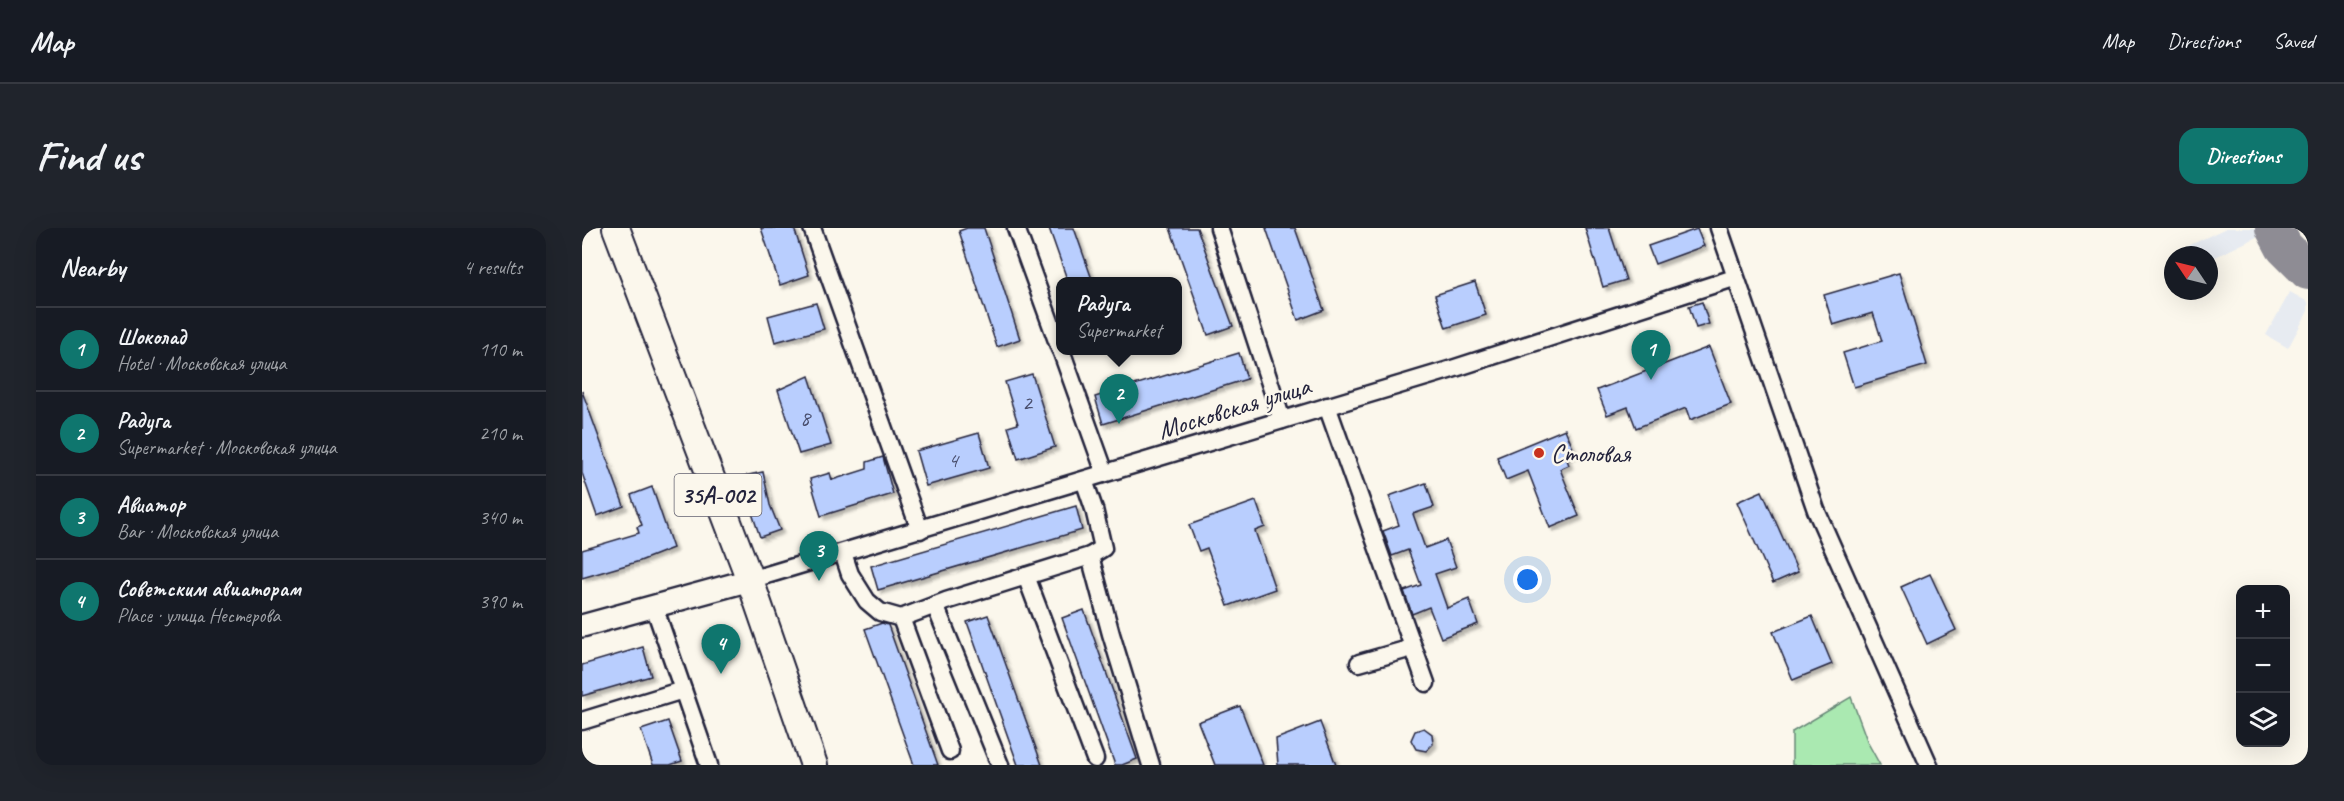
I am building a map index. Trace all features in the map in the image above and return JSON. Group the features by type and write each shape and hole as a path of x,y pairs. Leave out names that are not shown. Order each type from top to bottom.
{"highway":[{"name":"35А-002","path":"616,228 750,580 814,765"}],"main road":[{"path":"582,626 750,580"}],"street":[{"path":"812,228 920,530"},
{"path":"1016,228 1056,336"},
{"path":"1219,228 1282,420"},
{"path":"1719,228 1734,278 1816,510 1929,765"},
{"name":"Московская улица","path":"750,580 1449,370 1734,278"},
{"path":"1063,355 1105,473"},
{"path":"1328,406 1426,683"},
{"path":"843,553 850,574 867,602 880,612 902,618 935,605 1090,556 1103,548 1094,509 1084,480"},
{"path":"1090,556 1151,765"},
{"path":"1026,576 1095,759"},
{"path":"935,605 1000,765"},
{"path":"654,606 710,765"},
{"path":"902,618 950,751"},
{"path":"1359,663 1412,648"},
{"path":"582,721 683,690"}],"shaded area":[{"path":"2226,228 2255,228 2259,236 2218,256 2218,246 2188,246"},
{"path":"2290,292 2308,302 2308,311 2288,348 2266,335"}],"green space":[{"path":"1851,697 1868,743 1880,765 1792,765 1792,732"}],"building":[{"path":"761,228 794,228 809,275 780,285"},
{"path":"967,228 984,228 1020,339 997,347 959,231"},
{"path":"1049,228 1074,228 1091,277 1066,277"},
{"path":"1170,228 1197,228 1233,326 1208,335"},
{"path":"1266,228 1295,228 1324,310 1298,320"},
{"path":"1585,228 1609,228 1626,280 1603,287"},
{"path":"1697,229 1704,246 1655,264 1648,246"},
{"path":"1899,273 1927,365 1854,387 1843,353 1882,341 1873,313 1833,325 1824,295"},
{"path":"1475,282 1486,315 1446,328 1435,295"},
{"path":"1702,302 1709,324 1696,328 1689,306"},
{"path":"816,303 824,329 775,342 768,316"},
{"path":"1709,347 1731,404 1690,420 1686,408 1636,428 1628,407 1607,415 1597,390"},
{"path":"1239,353 1247,379 1103,424 1095,397"},
{"path":"1032,374 1055,447 1018,459 1008,427 1018,424 1005,382"},
{"path":"809,376 831,445 799,454 778,390"},
{"path":"582,391 624,506 597,516 582,473"},
{"path":"1565,429 1575,453 1566,457 1569,465 1560,469 1579,516 1550,528 1528,471 1506,480 1497,457"},
{"path":"979,433 989,468 926,486 916,451"},
{"path":"883,457 893,494 821,516 810,479 830,473 832,480 867,469 867,462"},
{"path":"763,472 770,505 780,530 760,537 749,504 740,506 734,478"},
{"path":"1426,483 1434,507 1413,514 1425,548 1446,540 1456,567 1435,574 1447,608 1469,599 1478,624 1441,638 1429,607 1412,614 1404,591 1421,585 1408,550 1392,556 1383,531 1399,525 1389,496"},
{"path":"652,487 673,548 640,561 582,578 582,550 639,533 637,527 642,525 631,495"},
{"path":"1762,491 1798,572 1773,583 1737,502"},
{"path":"1256,501 1265,527 1255,531 1275,589 1228,606 1207,548 1199,551 1189,525"},
{"path":"1076,506 1082,530 878,590 871,566"},
{"path":"1930,574 1956,630 1927,644 1901,587"},
{"path":"1084,610 1137,759 1122,765 1115,765 1062,618"},
{"path":"988,615 1042,765 1018,765 967,622"},
{"path":"1812,616 1832,664 1793,680 1773,632"},
{"path":"882,623 888,625 938,765 914,765 865,629"},
{"path":"643,647 651,676 582,696 582,665"},
{"path":"1240,706 1263,765 1215,765 1198,722"},
{"path":"668,721 682,761 670,765 653,765 641,730"},
{"path":"1320,722 1336,765 1278,765 1276,739"},
{"path":"1424,728 1432,734 1433,744 1426,751 1416,749 1411,740 1415,731"}],"taxiway":[{"path":"2274,228 2284,247 2308,271"}],"place":[{"name":"Шоколад","path":"1651,380"},
{"name":"Радуга","path":"1119,424"},
{"name":"Столовая","path":"1539,453"},
{"name":"Авиатор","path":"819,581"},
{"name":"Советским авиаторам","path":"721,674"}]}
